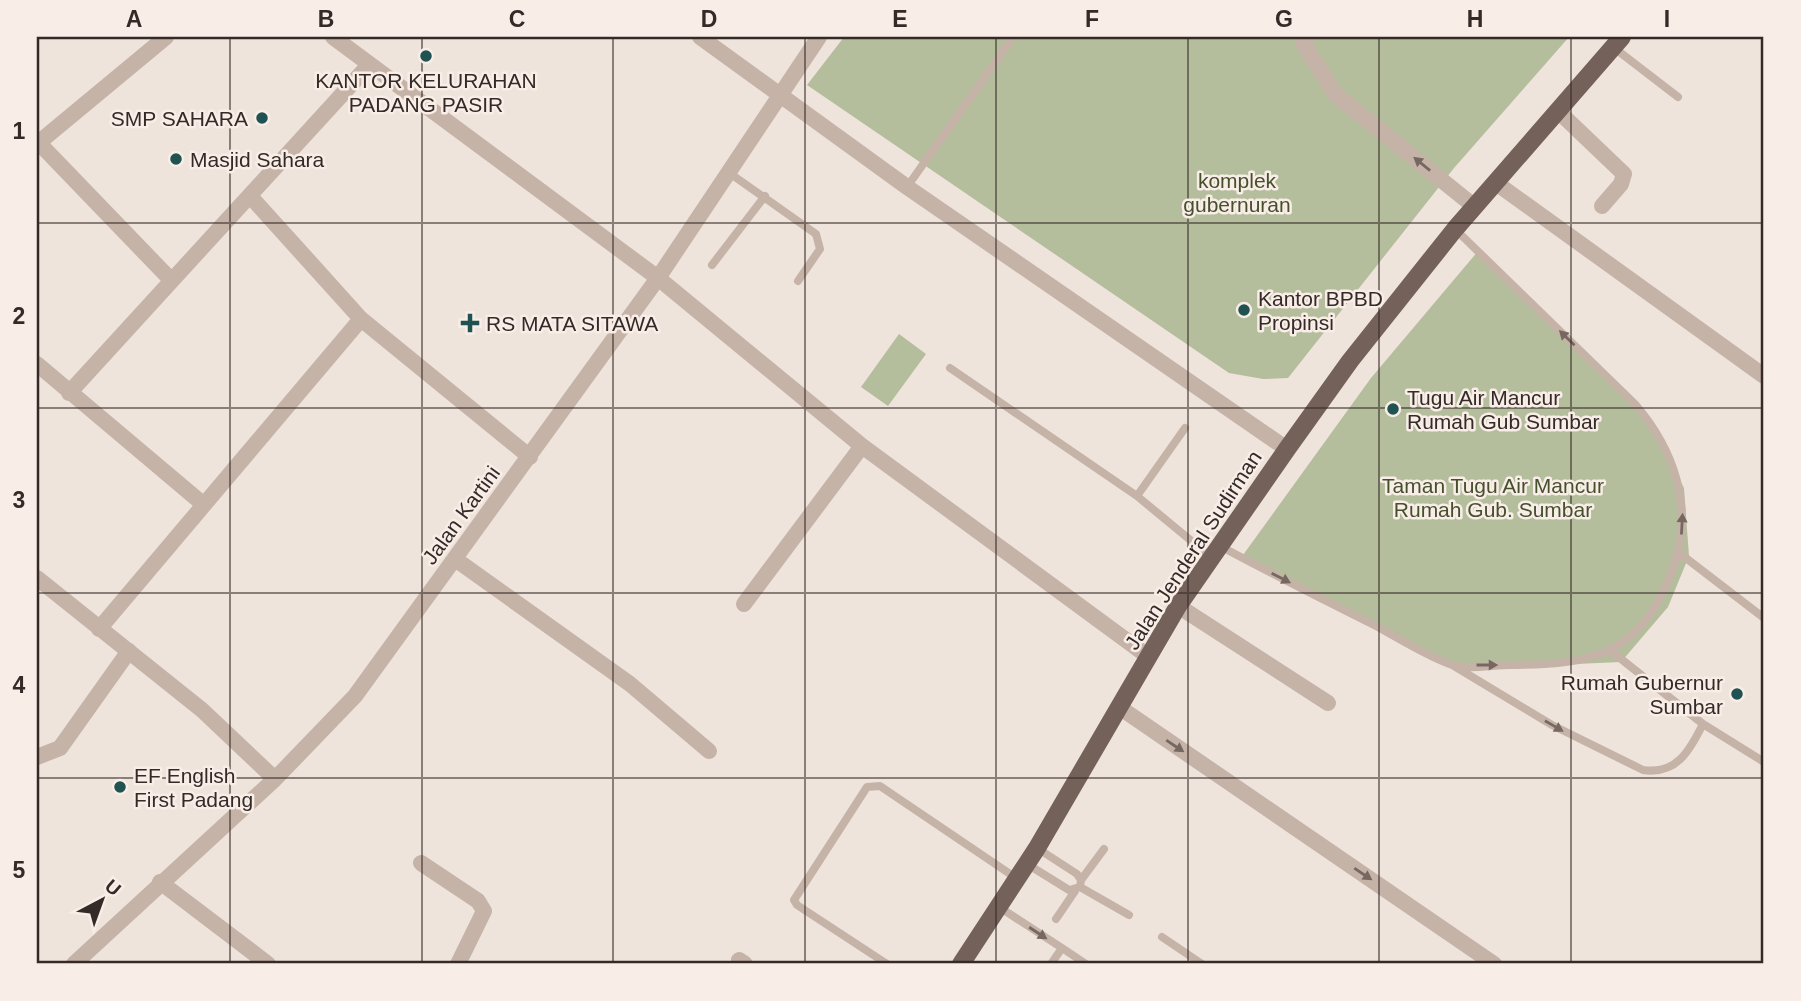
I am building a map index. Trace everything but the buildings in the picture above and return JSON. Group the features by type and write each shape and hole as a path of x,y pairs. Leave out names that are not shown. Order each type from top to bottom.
{"main road":[{"name":"Jalan Jenderal Sudirman","path":"966,960 1037,848 1178,606 1287,449 1350,361 1455,229 1618,42"}],"street":[{"path":"166,37 37,143 171,280"},
{"path":"333,37 658,278 862,446 1149,657"},
{"path":"700,37 907,187 1287,449"},
{"name":"Jalan Kartini","path":"74,964 275,779 355,696 658,278 819,37"},
{"path":"1308,37 1303,43 1336,95 1475,207"},
{"path":"69,393 369,65"},
{"path":"1558,111 1624,174 1621,184 1602,206"},
{"path":"1496,183 1764,376"},
{"path":"251,197 361,319 530,457"},
{"path":"99,629 361,319"},
{"path":"37,365 203,504"},
{"path":"744,604 862,446"},
{"path":"455,559 630,684 709,751"},
{"path":"37,578 202,710 275,779"},
{"path":"1178,606 1328,703"},
{"path":"37,757 60,748 129,651"},
{"path":"1119,707 1494,964"},
{"path":"421,863 478,901 484,911 467,951 458,964"},
{"path":"160,882 268,964"}],"lane":[{"path":"907,187 1013,37"},
{"path":"1618,42 1678,97"},
{"path":"729,172 813,231 819,239 818,253 798,281"},
{"path":"712,265 765,196"},
{"path":"1454,666 1559,665 1582,662 1611,652 1637,629 1660,600 1678,552 1683,525 1679,483 1649,422 1634,404 1455,229"},
{"path":"950,368 1216,552 1454,666 1552,726 1643,770 1656,772 1676,764 1691,747 1703,724"},
{"path":"1137,496 1185,428"},
{"path":"1678,552 1764,618"},
{"path":"1611,652 1703,724 1764,762"},
{"path":"887,964 793,900 794,894 867,787 880,786 1022,871 1069,890 1079,886"},
{"path":"1037,848 1079,886 1129,915"},
{"path":"1056,919 1104,849"},
{"path":"999,907 1086,964"},
{"path":"1162,937 1202,964"},
{"path":"1051,964 1062,948"}],"green space":[{"name":"komplek gubernuran","path":"844,37 1569,37 1454,168 1288,378 1263,379 1229,373 807,85"},
{"name":"Taman Tugu Air Mancur Rumah Gub. Sumbar","path":"1479,250 1648,417 1684,488 1689,556 1668,607 1621,662 1463,669 1243,555 1371,378"},
{"path":"899,334 926,354 888,406 861,387"}],"place":[{"name":"KANTOR KELURAHAN PADANG PASIR","path":"426,56"},
{"name":"SMP SAHARA","path":"262,118"},
{"name":"Masjid Sahara","path":"176,159"},
{"name":"Kantor BPBD Propinsi","path":"1244,310"},
{"name":"RS MATA SITAWA","path":"470,323"},
{"name":"Tugu Air Mancur Rumah Gub Sumbar","path":"1393,409"},
{"name":"Rumah Gubernur Sumbar","path":"1737,694"},
{"name":"EF English First Padang","path":"120,787"}]}
